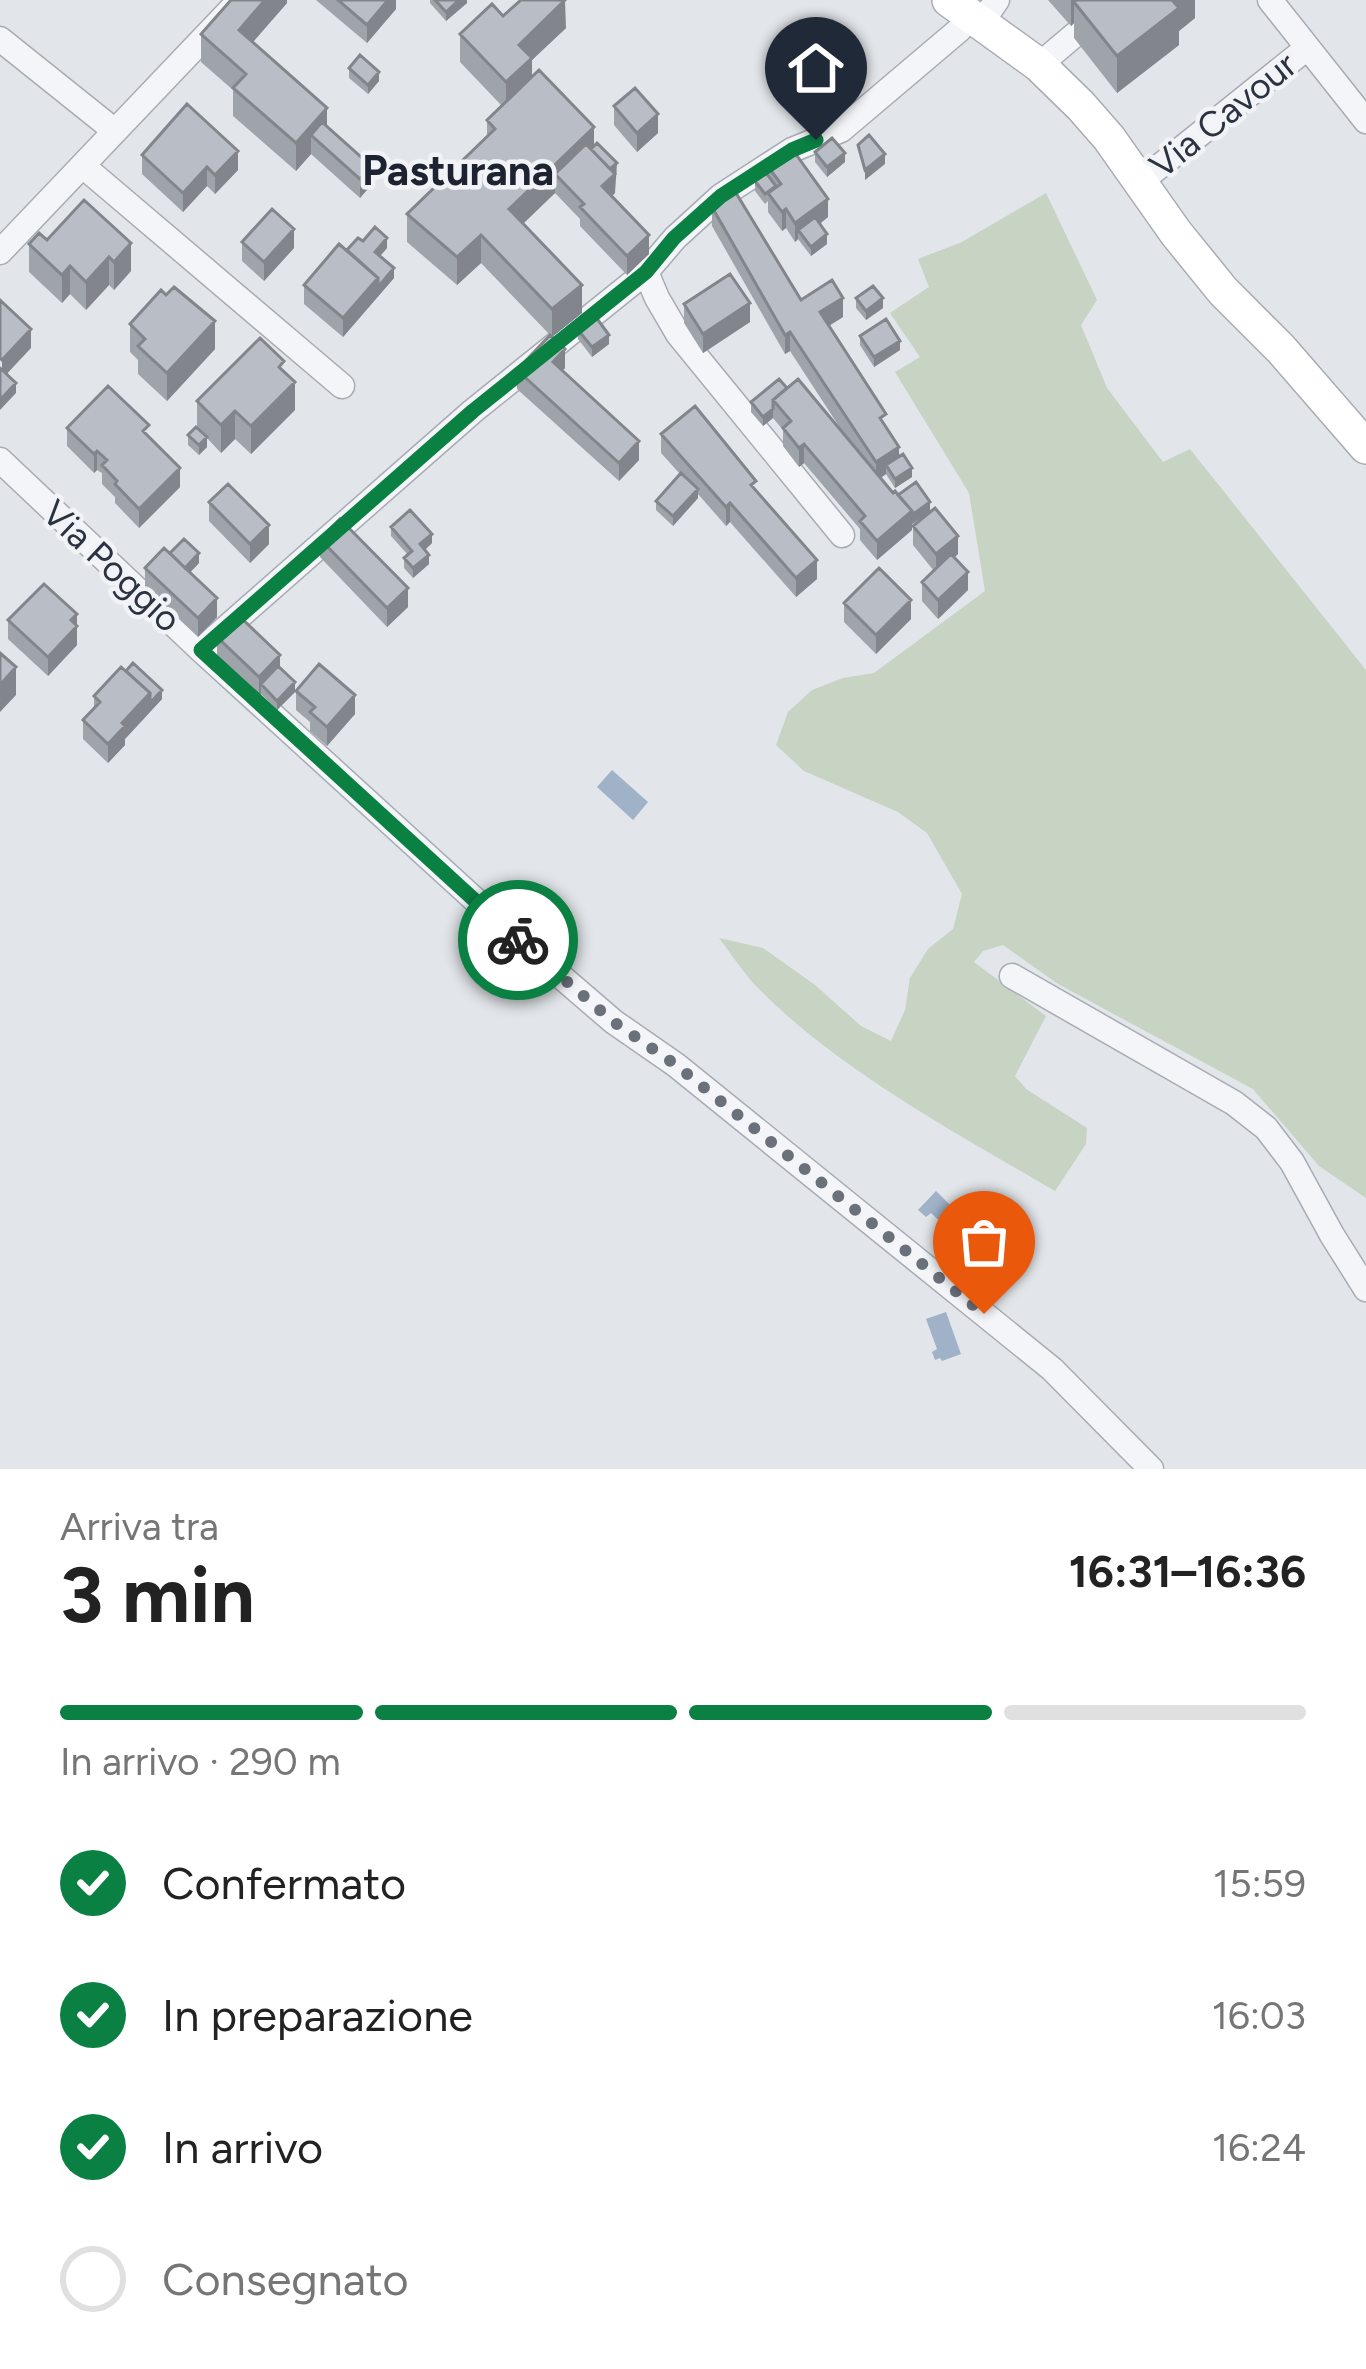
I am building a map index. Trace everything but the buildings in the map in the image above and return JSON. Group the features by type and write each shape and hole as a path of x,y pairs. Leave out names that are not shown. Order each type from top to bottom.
{"main road":[{"path":"975,9 1039,65 1109,138 1223,291 1366,447"}],"street":[{"path":"0,252 240,0"},
{"path":"1039,65 1116,0"},
{"path":"1270,0 1366,121"},
{"path":"201,650 455,426 646,272 674,238 721,196 792,150 841,130 959,30 975,9"},
{"path":"0,39 116,130"},
{"name":"Via Cavour","path":"1140,182 1306,48"},
{"path":"83,166 342,386"},
{"path":"646,272 678,334 842,535"},
{"name":"Via Poggio","path":"0,460 529,949 614,1022 676,1065 1052,1369 1151,1469"},
{"path":"1012,976 1234,1103 1266,1128 1292,1162 1366,1289"}],"green space":[{"path":"1046,193 1097,300 1081,325 1107,388 1163,462 1190,449 1366,670 1366,1198 1319,1166 1253,1089 1058,984 1003,945 983,951 974,962 1046,1016 1015,1076 1026,1089 1087,1128 1086,1144 1055,1191 900,1099 825,1047 759,989 719,938 763,948 861,1026 891,1041 905,1010 910,978 928,949 953,929 962,894 927,833 898,812 804,771 776,745 788,712 812,690 874,673 985,591 969,493 895,372 920,357 890,313 929,287 918,259 962,242"}],"water":[{"path":"612,770 648,802 633,820 597,787"},
{"path":"936,1191 964,1219 951,1232 931,1213 926,1217 918,1210"},
{"path":"946,1312 961,1354 935,1360 932,1352 937,1349 926,1319"}],"way so far":[{"path":"518,940 614,1022 676,1065 984,1314"}],"district":[{"name":"Pasturana","path":"458,170"}],"route":[{"path":"518,940 201,650 473,411 646,272 674,238 721,196 816,140"}]}
